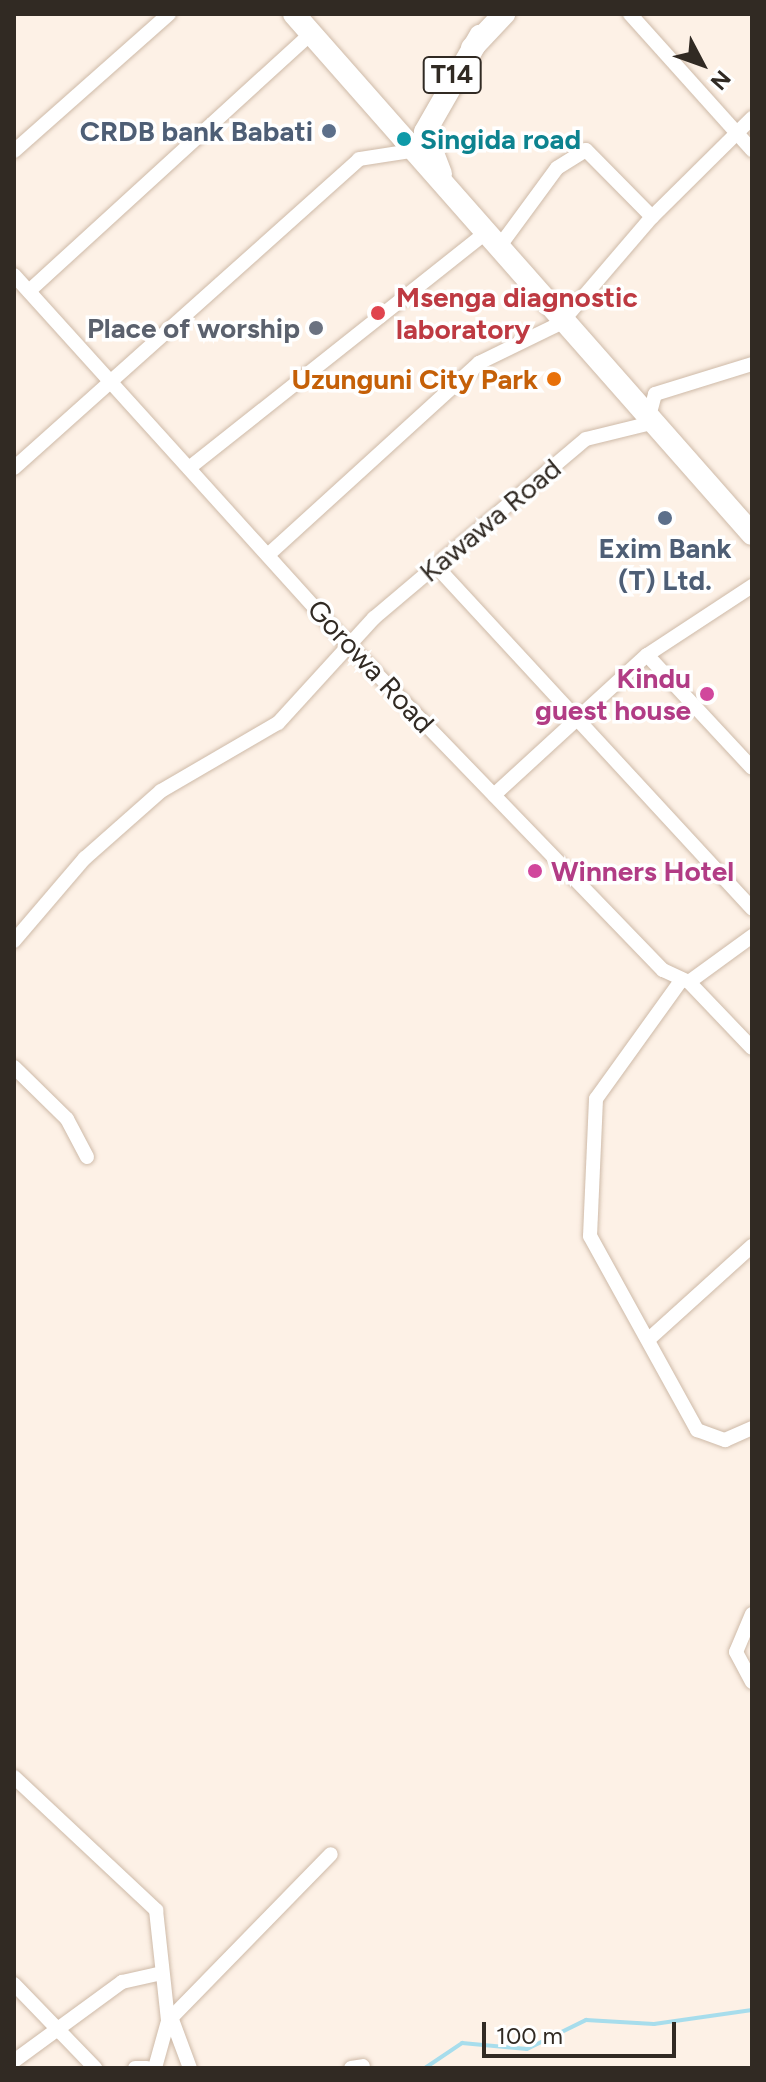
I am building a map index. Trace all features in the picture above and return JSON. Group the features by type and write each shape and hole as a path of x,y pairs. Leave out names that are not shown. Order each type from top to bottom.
{"highway":[{"path":"294,14 446,186 647,424 752,534"},
{"name":"T14","path":"408,145 480,36 504,14"},
{"name":"T14","path":"446,186 425,132 480,36"}],"street":[{"path":"14,151 169,14"},
{"path":"630,14 752,150"},
{"path":"29,291 310,34"},
{"path":"269,554 479,363 561,323 652,217 752,118"},
{"path":"14,468 110,386 231,268 359,159 408,145"},
{"path":"189,468 492,240 557,168 586,150 652,217"},
{"name":"Gorowa Road","path":"14,275 110,386 269,554 347,643 494,795 752,1048"},
{"path":"647,424 655,394 752,364"},
{"name":"Kawawa Road","path":"14,941 85,858 173,783 278,723 347,643 586,439 647,424"},
{"path":"436,566 752,908"},
{"path":"494,795 647,655 752,586"},
{"path":"647,655 752,768"},
{"path":"752,936 685,982 604,1081 591,1127 590,1236 611,1286 649,1339 697,1430 725,1440 752,1428"},
{"path":"14,1067 67,1119 87,1157"},
{"path":"649,1339 752,1246"},
{"path":"752,1614 736,1652 752,1682"},
{"path":"14,1777 156,1910 170,2019 190,2068"},
{"path":"155,2068 170,2019 331,1854"},
{"path":"14,2061 55,2028 122,1982 162,1973"},
{"path":"14,1984 95,2068"},
{"path":"135,2068 147,2068"}],"waterway":[{"path":"425,2068 462,2043 527,2049 586,2020 654,2024 752,2010"}],"place":[{"name":"CRDB bank Babati","path":"329,131"},
{"name":"Singida road","path":"404,139"},
{"name":"Msenga diagnostic laboratory","path":"378,313"},
{"name":"Place of worship","path":"316,328"},
{"name":"Uzunguni City Park","path":"554,379"},
{"name":"Exim Bank (T) Ltd.","path":"665,518"},
{"name":"Kindu guest house","path":"707,694"},
{"name":"Winners Hotel","path":"535,871"}]}
